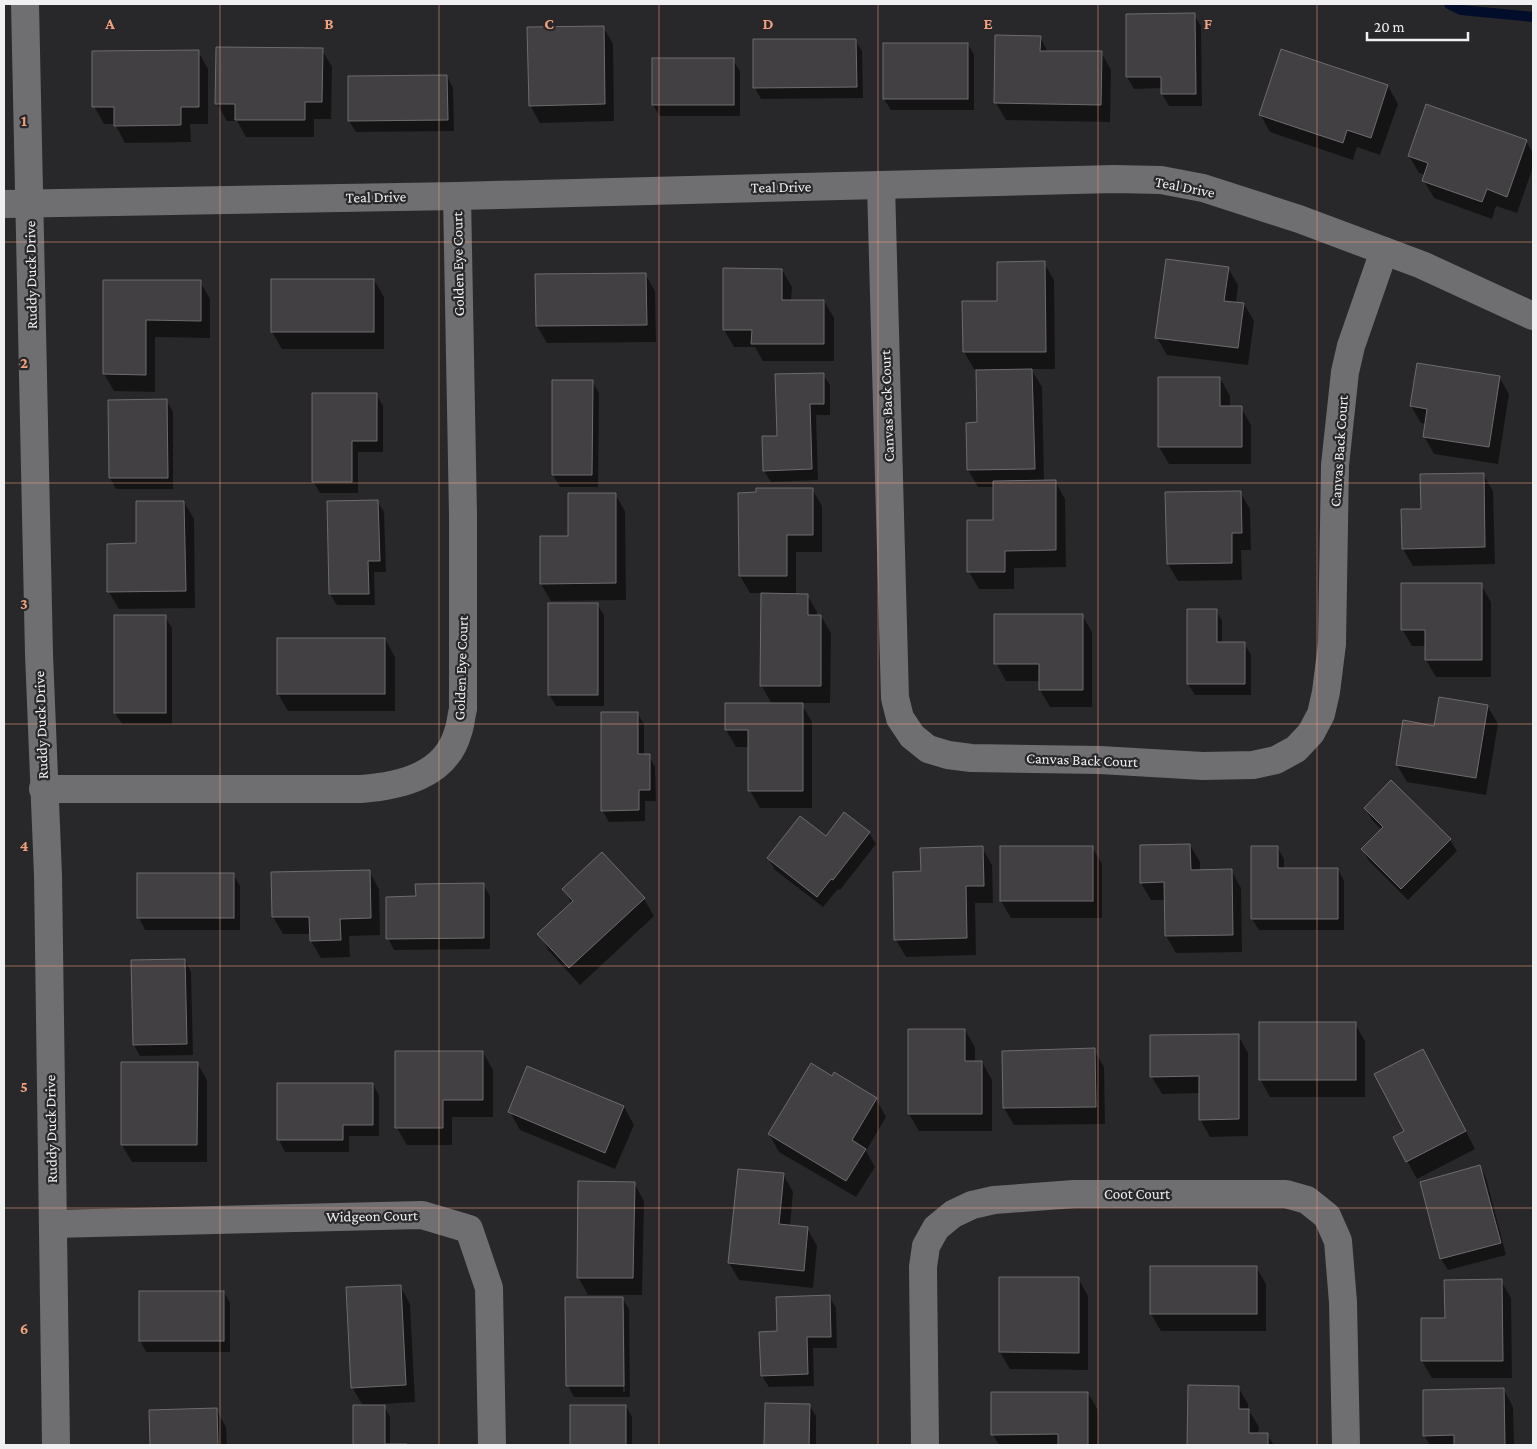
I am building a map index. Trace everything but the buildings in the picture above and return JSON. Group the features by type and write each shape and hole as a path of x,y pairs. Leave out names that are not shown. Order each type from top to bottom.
{"street":[{"name":"Ruddy Duck Drive","path":"25,4 16,204 48,875 56,1445"},
{"name":"Teal Drive","path":"16,204 457,196 1114,179 1160,180 1203,188 1298,219 1422,265 1533,316"},
{"name":"Canvas Back Court","path":"881,185 895,698 900,718 912,736 928,749 948,755 971,758 1100,760 1203,766 1253,765 1276,760 1296,749 1311,734 1321,714 1326,692 1332,644 1335,465 1345,372 1351,346 1384,251"},
{"name":"Golden Eye Court","path":"43,789 361,789 386,787 409,781 430,771 447,755 458,734 463,709 464,515 457,196"},
{"name":"Coot Court","path":"925,1445 923,1267 926,1246 936,1228 953,1214 972,1205 994,1200 1066,1195 1267,1194 1286,1194 1307,1200 1327,1216 1338,1241 1343,1302 1346,1445"},
{"name":"Widgeon Court","path":"52,1224 422,1215 470,1229 489,1288 492,1445"}],"waterway":[{"path":"1449,4 1461,10 1533,17"}]}
